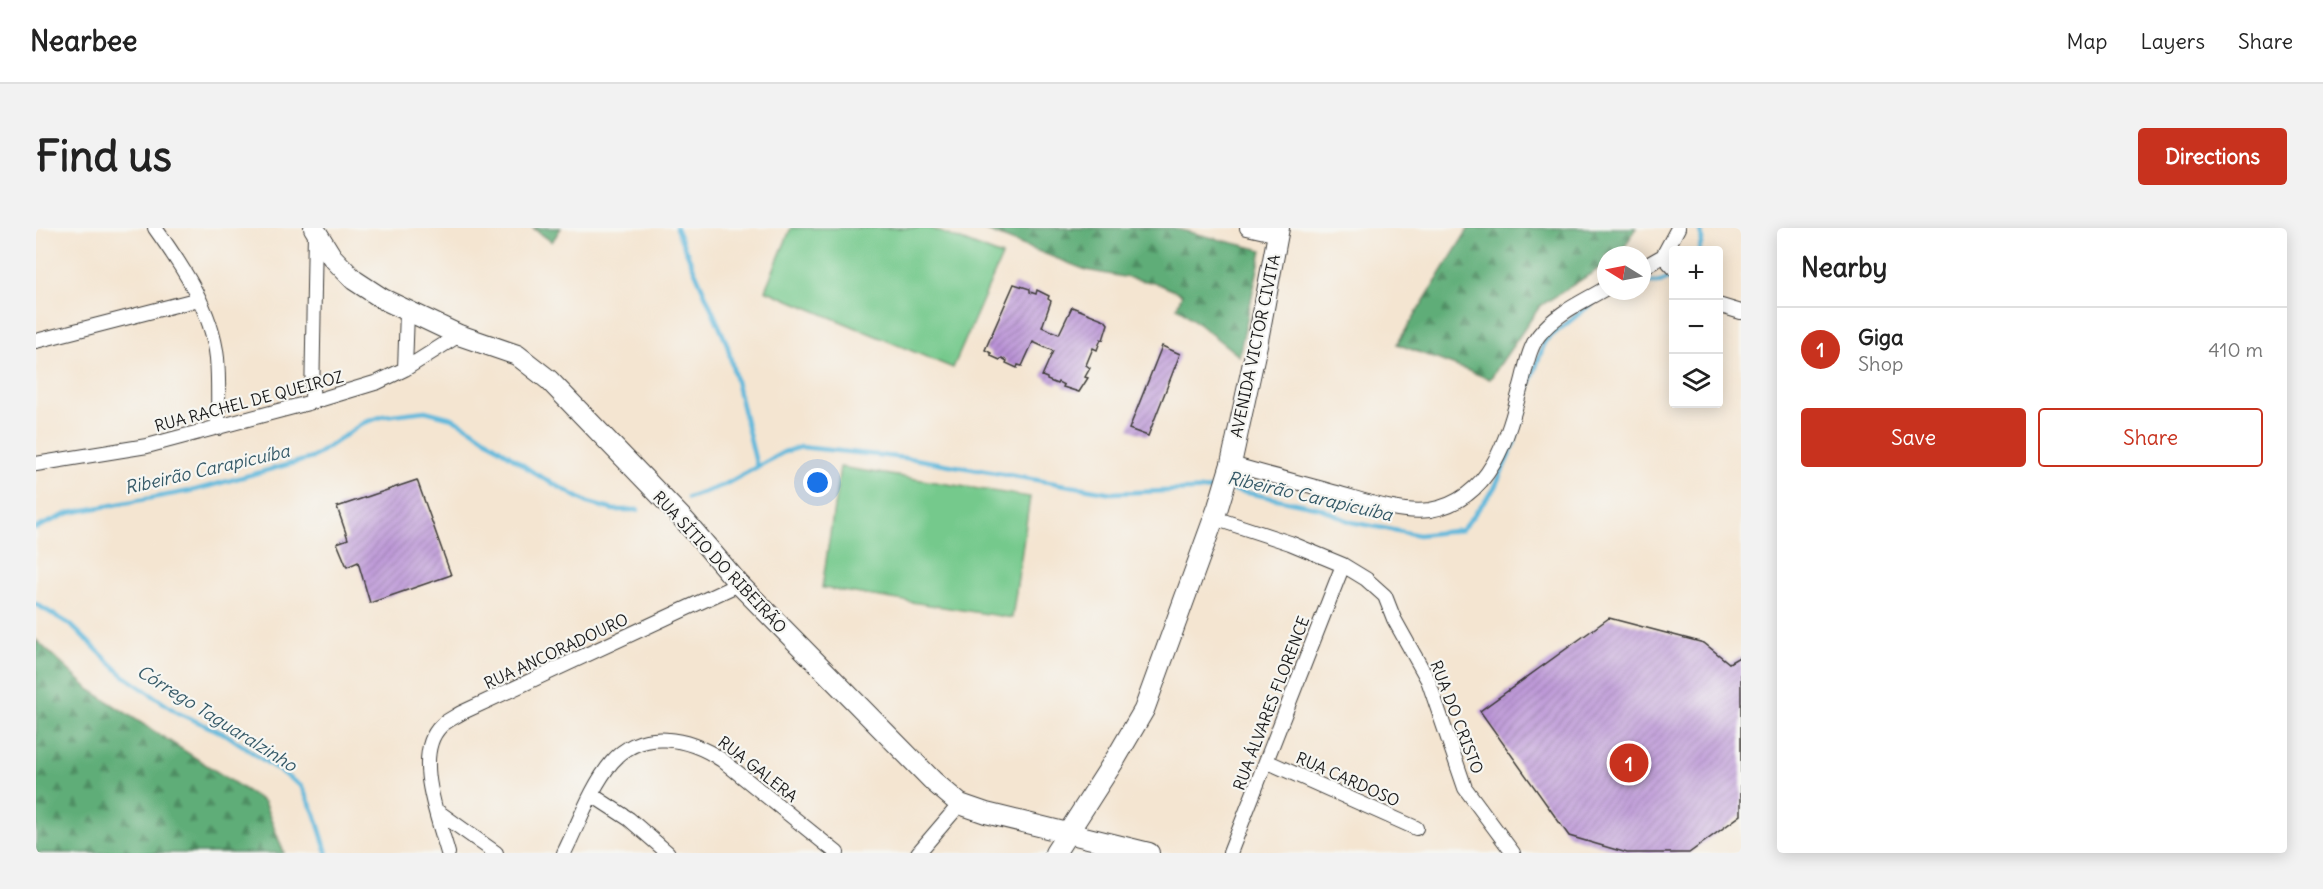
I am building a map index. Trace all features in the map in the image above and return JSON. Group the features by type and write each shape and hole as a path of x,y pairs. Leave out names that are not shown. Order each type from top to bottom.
{"main road":[{"name":"RUA SÍTIO DO RIBEIRÃO","path":"314,228 332,257 354,280 407,312 459,335 517,355 549,380 686,522 739,584 883,732 960,804 986,813 1149,853"},
{"name":"AVENIDA VICTOR CIVITA","path":"1055,853 1144,710 1216,512 1230,469 1279,232"}],"street":[{"path":"155,228 199,299 212,331 217,358 218,428"},
{"path":"312,402 314,228"},
{"path":"1247,228 1279,232"},
{"path":"1651,263 1663,256 1678,228"},
{"path":"1663,256 1669,263"},
{"path":"1230,469 1398,508 1430,510 1455,502 1470,493 1488,476 1500,454 1528,356 1539,335 1558,316 1597,293"},
{"path":"36,341 199,299"},
{"path":"1723,306 1741,312"},
{"path":"405,369 407,312"},
{"name":"RUA RACHEL DE QUEIROZ","path":"36,464 147,446 378,382 405,369 459,335"},
{"name":"RUA DO CRISTO","path":"1216,512 1343,565 1366,579 1385,596 1428,680 1465,788 1513,853"},
{"name":"RUA ÁLVARES FLORENCE","path":"1230,853 1343,565"},
{"name":"RUA ANCORADOURO","path":"448,853 429,780 428,756 432,739 441,726 461,713 739,584"},
{"name":"RUA GALERA","path":"564,853 592,795 611,763 635,744 657,739 680,740 704,748 837,853"},
{"name":"RUA CARDOSO","path":"1266,761 1416,828"},
{"path":"592,795 629,819 668,853"},
{"path":"918,853 960,804"},
{"path":"437,811 496,853"}],"green space":[{"path":"533,228 561,228 552,242"},
{"path":"791,228 930,228 1002,256 953,368 765,290"},
{"path":"979,228 1173,228 1262,250 1239,356 1177,307 1182,294 1156,283 1086,270"},
{"path":"1469,228 1636,228 1625,246 1597,246 1597,270 1540,306 1490,379 1397,344"},
{"path":"840,467 1030,497 1012,618 822,588"},
{"path":"36,640 90,690 264,802 284,853 36,853"}],"building":[{"path":"1014,284 1030,289 1030,292 1036,294 1037,290 1049,296 1048,299 1051,301 1042,327 1059,334 1072,307 1105,320 1108,324 1097,350 1093,348 1086,365 1090,368 1085,377 1088,378 1079,392 1042,376 1053,351 1033,342 1022,366 1018,365 1017,368 1006,363 1007,361 1002,358 1000,360 991,356 991,353 985,350"},
{"path":"1162,346 1180,354 1148,436 1129,429"},
{"path":"417,480 451,575 370,603 358,562 347,567 337,543 348,539 337,507"},
{"path":"1609,618 1704,643 1729,663 1741,656 1741,815 1689,853 1627,853 1569,836 1480,711"}],"waterway":[{"path":"676,228 727,344 757,467"},
{"name":"Ribeirão Carapicuíba","path":"1700,246 1701,228"},
{"name":"Ribeirão Carapicuíba","path":"1651,282 1661,282 1669,278"},
{"name":"Ribeirão Carapicuíba","path":"1229,489 1320,508 1351,522 1419,535 1462,530 1494,489 1514,444 1527,392 1545,341 1591,304"},
{"name":"Ribeirão Carapicuíba","path":"36,528 69,513 195,490 312,458 363,423 384,416 425,411 452,418 536,474 588,503 614,510 638,510"},
{"name":"Ribeirão Carapicuíba","path":"688,498 724,485 784,452 801,447 915,459 1112,493 1218,489"},
{"name":"Córrego Taguaralzinho","path":"36,604 71,625 123,675 178,713 227,735 301,786 315,814 327,853"}],"place":[{"name":"Giga","path":"1629,763"}]}
